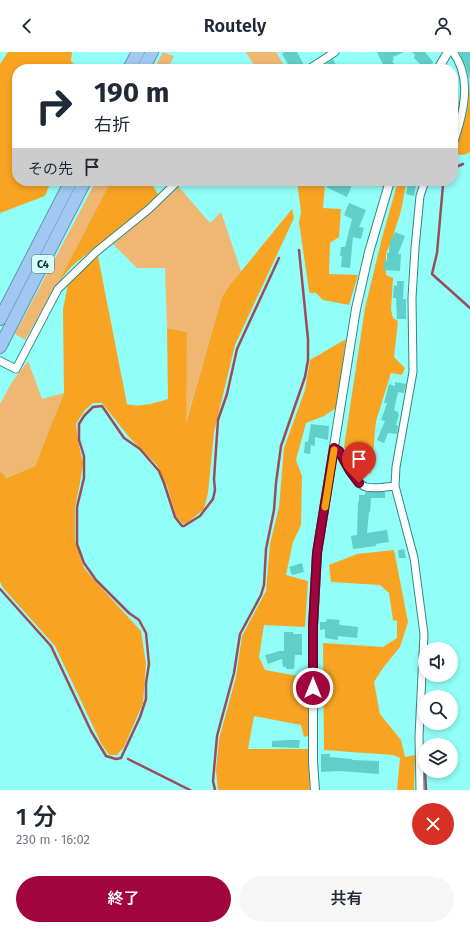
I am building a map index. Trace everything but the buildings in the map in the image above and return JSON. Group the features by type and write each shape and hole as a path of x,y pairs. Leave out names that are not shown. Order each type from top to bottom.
{"highway":[{"path":"132,64 138,52"},
{"path":"146,64 152,52"},
{"name":"C4","path":"0,320 68,186"},
{"name":"C4","path":"0,347 82,186"}],"street":[{"path":"320,64 335,52"},
{"path":"441,64 448,52"},
{"path":"453,52 460,64 466,90 464,108 458,127"},
{"path":"0,361 16,369 58,289 96,252 149,210 173,186"},
{"path":"315,790 313,762 313,626 317,553 356,309 386,186"},
{"path":"420,790 419,736 424,634 414,558 395,486 413,372 412,298 420,196 424,186"},
{"path":"334,448 339,451 350,471 359,483 366,487 395,486"}],"shaded area":[{"path":"8,52 72,52 71,61 74,64 12,64 12,186 49,186 45,196 0,213 0,64"},
{"path":"163,52 174,56 170,64 157,64"},
{"path":"246,52 276,52 283,64 253,64"},
{"path":"470,86 470,152 464,155 458,155 458,140 468,107"},
{"path":"93,186 108,186 58,283 25,340 15,334"},
{"path":"108,186 153,186 159,196 72,266 58,283"},
{"path":"298,186 325,186 323,208 341,209 339,237 330,243 329,274 358,275 349,305 323,300 316,293 310,293 299,222 301,212"},
{"path":"397,186 406,186 401,211 386,253 386,275 393,278 391,310 393,318 398,321 394,357 405,368 402,375 391,373 376,421 371,474 360,470 344,447 365,308"},
{"path":"179,187 210,223 221,212 241,271 222,297 185,425 187,332 167,328 165,268 137,268 113,244"},
{"path":"292,209 294,218 235,345 214,432 208,493 204,509 187,523 183,524 176,516 167,486 157,465 129,437 102,403 93,403 85,410 76,424 83,463 75,507 75,541 84,568 141,631 146,664 143,703 124,747 117,755 109,755 101,743 55,646 4,589 0,582 0,471 6,478 35,466 64,393 63,309 69,279 98,256 127,404 142,405 168,399 167,328 187,332 186,423 222,297 230,285"},
{"path":"346,339 336,408 324,416 306,423 296,460 302,476 301,525 293,542 286,575 308,581 305,627 264,625 259,657 265,670 309,678 309,735 304,737 301,725 254,716 248,749 308,749 310,790 218,790 216,771 219,739 236,677 242,636 266,591 270,544 279,507 284,448 305,390 310,360"},
{"path":"28,361 42,399 64,393 35,466 5,478 0,471 0,404 12,382"},
{"path":"394,550 408,622 400,647 374,682 380,714 401,740 405,757 415,755 414,790 397,790 400,758 393,755 324,750 323,643 383,647 397,638 397,621 393,620 389,593 380,585 331,582 329,565 357,554"}],"waterway":[{"path":"458,166 463,164"},
{"path":"443,186 437,253 432,274 470,308"},
{"path":"215,790 213,781 217,736 234,673 240,634 261,595 264,585 266,549 274,510 281,446 305,377 308,360 308,339 299,250"},
{"path":"0,589 51,646 91,731 106,756 116,759 121,758 140,717 146,699 146,683 149,664 146,633 139,620 129,613 96,580 84,563 77,544 77,507 84,478 84,456 79,440 79,424 84,416 93,407 102,406 124,438 140,449 159,471 175,517 182,526 200,516 213,499 215,490 214,479 218,420 227,394 237,349 279,258"},
{"path":"128,759 190,790"},
{"path":"425,778 426,790"}],"slow traffic":[{"path":"325,507 334,450"}],"route":[{"path":"313,688 314,589 317,553 334,448 338,449 350,471 359,483"}]}
